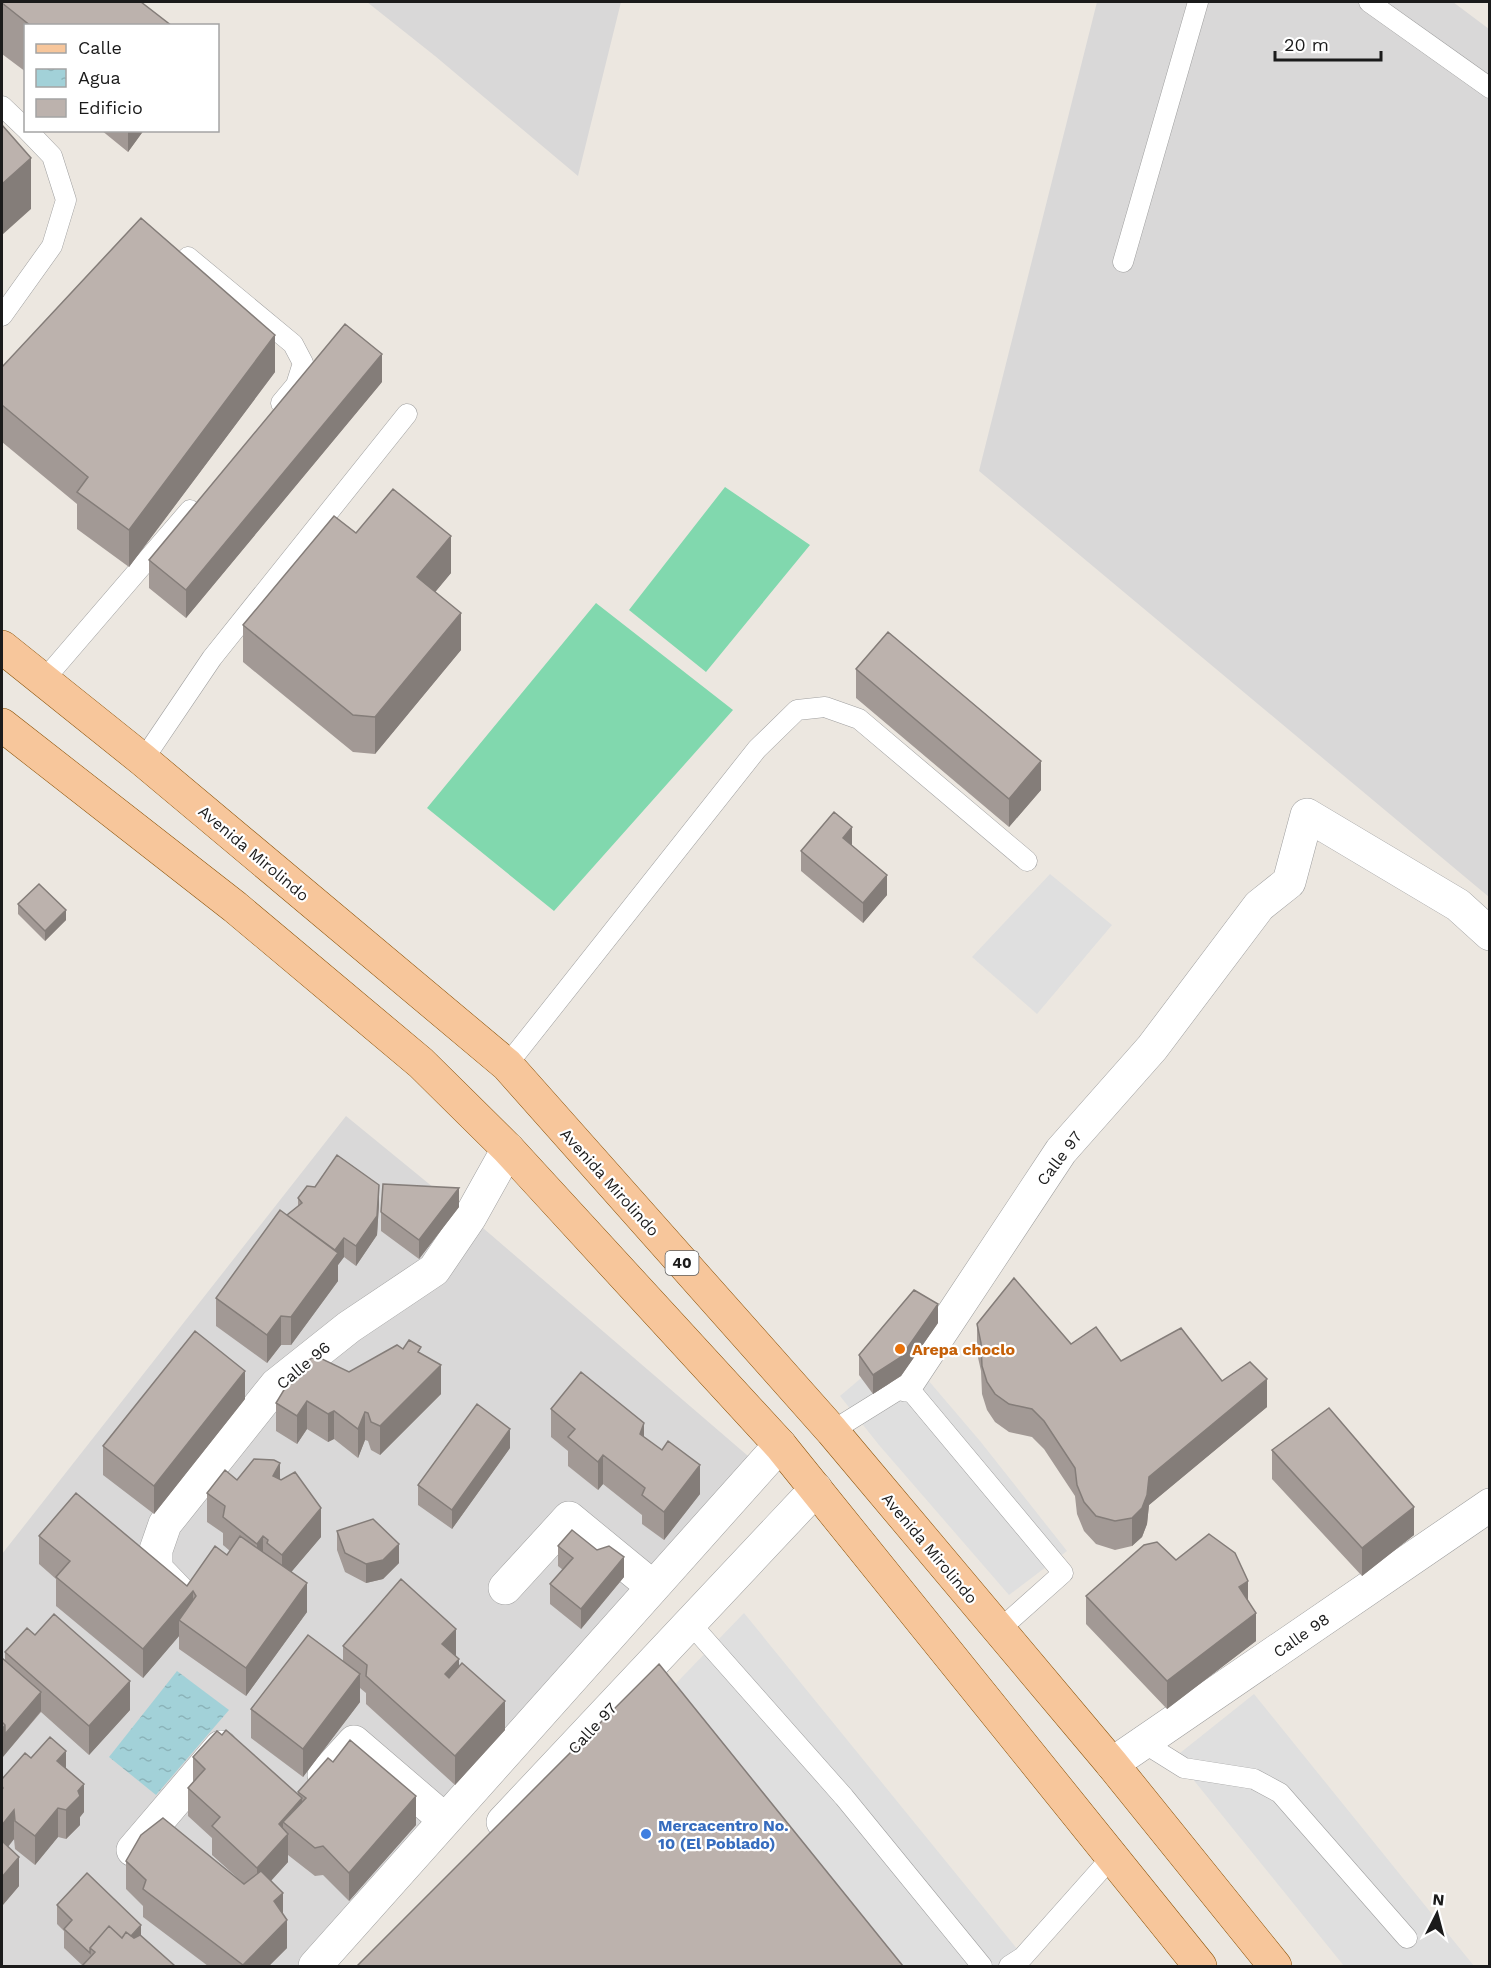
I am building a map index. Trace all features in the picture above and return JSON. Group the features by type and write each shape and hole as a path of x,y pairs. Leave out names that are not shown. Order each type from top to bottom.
{"main road":[{"name":"Avenida Mirolindo","path":"2,647 143,760 507,1065 832,1431 1112,1764 1275,1966"},
{"path":"2,725 235,907 421,1064 508,1149 780,1445 1194,1964"}],"street":[{"name":"Calle 97","path":"906,1385 1061,1151 1152,1048 1259,906 1289,882 1307,815 1458,905 1490,934"},
{"name":"Calle 96","path":"188,1602 156,1569 156,1551 165,1524 276,1385 349,1328 434,1270 470,1217 508,1149"},
{"path":"315,1966 780,1445"},
{"name":"Calle 97","path":"480,1846 816,1489"},
{"name":"Calle 98","path":"1112,1764 1490,1505"},
{"path":"504,1588 569,1518 653,1587"},
{"path":"307,1793 354,1742 445,1820"},
{"path":"133,1850 223,1744 242,1758"}],"lane":[{"path":"1123,262 1198,2"},
{"path":"1369,2 1490,88"},
{"path":"2,106 24,128"},
{"path":"2,315 52,246 66,200 52,156 28,132"},
{"path":"188,256 293,344 303,363 296,385 266,420"},
{"path":"143,760 212,658 407,414"},
{"path":"43,681 199,500"},
{"path":"507,1065 757,749 797,710 825,707 859,719 1027,861"},
{"path":"906,1385 1063,1573 999,1630"},
{"name":"Calle 97","path":"832,1431 906,1385"},
{"path":"690,1623 843,1797 982,1966"},
{"path":"1144,1743 1184,1768 1254,1779 1280,1793 1407,1938"},
{"path":"1009,1966 1023,1957 1111,1858"}],"shaded area":[{"path":"367,2 621,2 578,176 435,56"},
{"path":"1097,2 1453,2 1489,29 1489,897 979,471"},
{"path":"1050,874 1112,925 1037,1014 972,957"},
{"path":"346,1116 483,1228 769,1474 337,1966 2,1966 2,1554"},
{"path":"899,1346 980,1441 1067,1551 1009,1595 879,1445 840,1396"},
{"path":"744,1613 1031,1966 873,1966 659,1701"},
{"path":"1254,1694 1474,1966 1344,1966 1175,1757"}],"green space":[{"path":"725,487 810,545 706,672 629,610"},
{"path":"596,603 733,710 554,911 427,808"}],"water":[{"path":"177,1671 229,1710 156,1795 109,1757"}],"building":[{"path":"141,2 169,24 28,24 2,3"},
{"path":"2,125 31,158 2,184"},
{"path":"141,218 275,335 129,530 77,492 88,477 2,405 2,367"},
{"path":"345,324 382,354 186,590 149,560"},
{"path":"393,489 451,536 417,577 461,613 375,717 353,715 243,625 334,516 356,533"},
{"path":"888,632 1041,761 1009,799 856,669"},
{"path":"834,812 852,827 843,838 887,875 863,903 801,851"},
{"path":"39,884 66,910 45,931 18,904"},
{"path":"337,1155 379,1185 377,1216 356,1246 344,1238 335,1250 287,1215 302,1203 298,1198 307,1186 315,1187"},
{"path":"383,1184 459,1188 419,1240 381,1212"},
{"path":"280,1210 338,1253 291,1317 281,1316 267,1335 216,1298"},
{"path":"1014,1278 1071,1344 1096,1327 1121,1361 1181,1328 1222,1381 1250,1362 1267,1379 1149,1477 1147,1495 1142,1508 1132,1518 1115,1521 1096,1516 1084,1502 1077,1485 1075,1468 1044,1421 1032,1409 1009,1404 995,1394 987,1382 982,1366 977,1324"},
{"path":"914,1290 938,1304 901,1357 873,1375 859,1355"},
{"path":"195,1331 245,1371 154,1486 103,1446"},
{"path":"409,1340 421,1347 418,1352 441,1365 380,1426 371,1422 368,1413 365,1412 358,1429 334,1411 328,1414 307,1401 297,1416 276,1403 299,1365 316,1356 349,1372 397,1345 403,1349"},
{"path":"581,1372 644,1423 640,1434 662,1450 668,1441 700,1465 664,1512 642,1495 645,1488 603,1455 598,1462 568,1437 575,1429 551,1409"},
{"path":"477,1404 510,1429 452,1510 418,1485"},
{"path":"1329,1408 1414,1507 1362,1548 1272,1450"},
{"path":"254,1459 274,1460 280,1463 273,1476 281,1480 295,1472 321,1508 282,1555 267,1543 268,1540 263,1536 257,1544 223,1517 225,1506 207,1493 225,1470 237,1480"},
{"path":"76,1493 187,1586 215,1546 227,1555 240,1536 307,1583 246,1668 179,1620 196,1596 193,1591 143,1649 56,1577 70,1561 39,1536"},
{"path":"373,1519 399,1544 383,1560 366,1564 345,1553 337,1531"},
{"path":"572,1530 597,1550 609,1546 624,1557 581,1609 550,1584 573,1558 558,1546"},
{"path":"1209,1534 1235,1553 1248,1581 1239,1587 1256,1613 1167,1681 1086,1596 1144,1545 1157,1542 1176,1560"},
{"path":"401,1579 456,1629 442,1644 459,1659 445,1674 449,1678 462,1663 505,1701 455,1756 366,1676 367,1665 343,1646"},
{"path":"54,1614 130,1681 89,1726 5,1652 27,1628 35,1635"},
{"path":"308,1635 360,1674 303,1749 251,1709"},
{"path":"2,1658 41,1692 5,1734 5,1725 2,1722"},
{"name":"Mercacentro No. 10 (El Poblado)","path":"659,1664 903,1966 357,1966"},
{"path":"226,1730 302,1798 279,1824 288,1834 257,1868 212,1826 220,1817 188,1788 205,1769 193,1757 217,1731 222,1735"},
{"path":"50,1737 66,1751 57,1761 84,1784 78,1791 80,1796 66,1810 58,1808 35,1836 15,1821 14,1810 2,1825 2,1779 25,1753 31,1758"},
{"path":"350,1740 416,1796 349,1873 323,1846 315,1848 283,1822 306,1798 298,1792 328,1758 333,1762"},
{"path":"163,1818 244,1884 261,1871 283,1893 274,1901 287,1920 243,1965 143,1889 146,1880 126,1861 141,1835"},
{"path":"2,1841 19,1857 2,1877"},
{"path":"87,1873 141,1925 131,1936 126,1932 122,1938 109,1926 90,1948 90,1953 64,1929 72,1920 57,1905"},
{"path":"109,1926 122,1938 126,1932 134,1938 140,1935 175,1966 82,1966 95,1952 90,1948"}],"place":[{"name":"Arepa choclo","path":"900,1349"},
{"name":"Mercacentro No. 10 (El Poblado)","path":"646,1834"}]}
